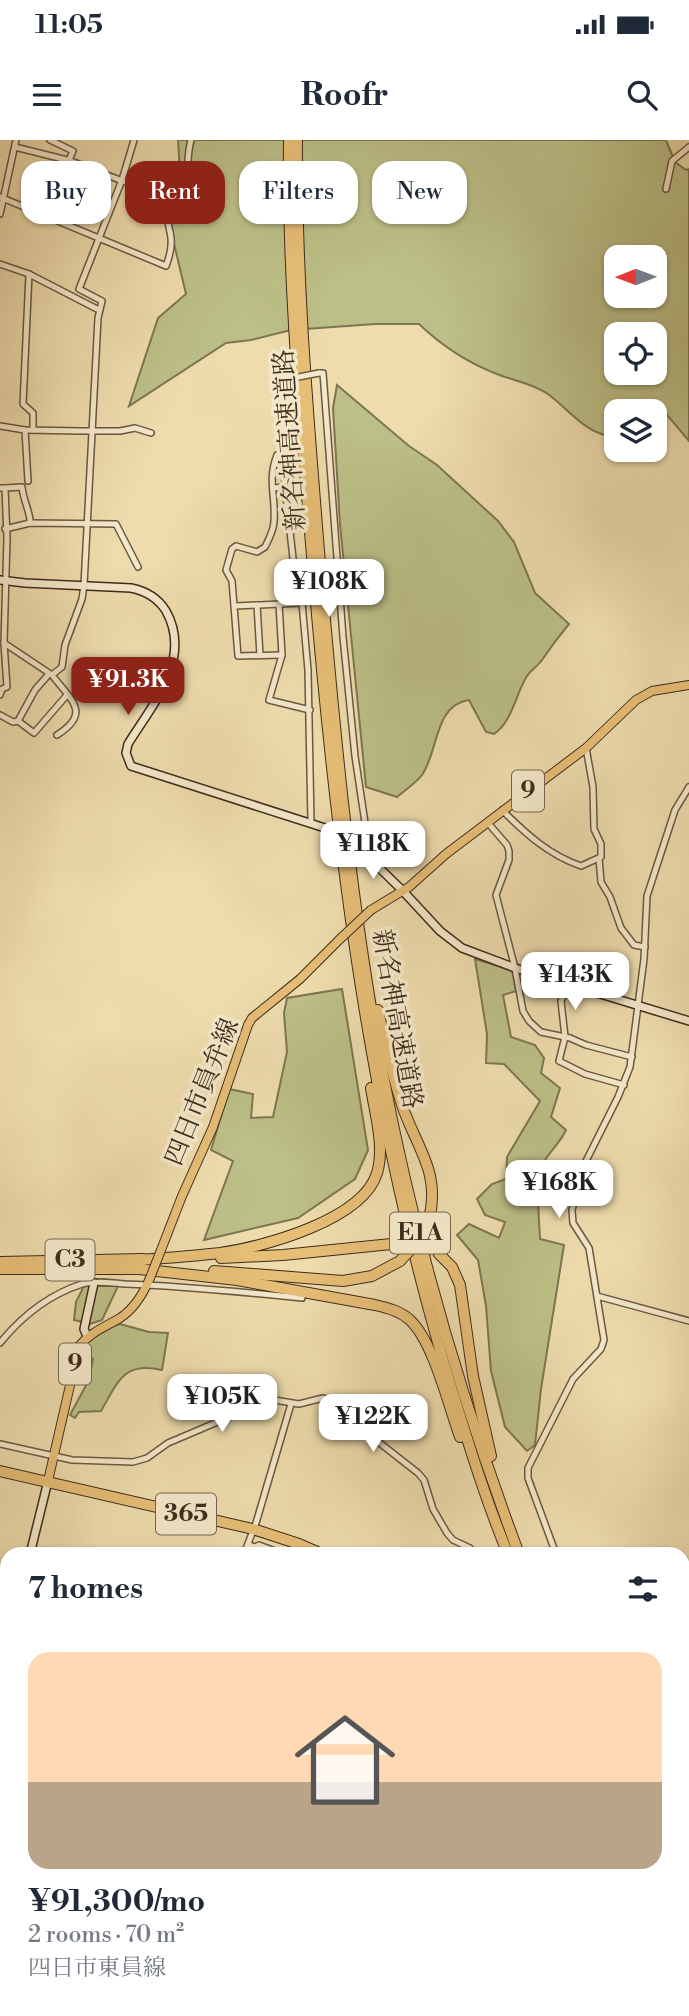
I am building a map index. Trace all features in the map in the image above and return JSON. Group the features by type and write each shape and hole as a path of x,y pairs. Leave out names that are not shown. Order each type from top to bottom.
{"highway":[{"name":"新名神高速道路","path":"289,140 290,260 304,463 331,762 353,950 386,1132 422,1285 461,1418 505,1547"},
{"name":"新名神高速道路","path":"297,140 296,193 303,343 331,686 355,903 384,1078 418,1226 450,1346 490,1474 517,1547"},
{"path":"139,1264 343,1281 372,1276 400,1261 414,1246 429,1219 431,1177 399,1096 355,903"},
{"path":"139,1264 221,1252 273,1240 307,1228 347,1207 362,1196 373,1182 379,1166 379,1146 353,950"},
{"path":"139,1264 283,1255 401,1243"},
{"path":"439,1254 452,1268 460,1285 469,1355 481,1417 518,1547"},
{"name":"C3","path":"0,1262 139,1264"},
{"path":"139,1264 375,1305 403,1315 416,1327 427,1345 505,1547"},
{"name":"C3","path":"0,1269 139,1264"},
{"name":"365","path":"0,1471 253,1529 306,1547"}],"main road":[{"path":"2,580 142,590 162,605 176,635 175,655 172,670 128,744 126,753 131,766 325,828 370,857 452,941 475,954 689,1021"},
{"name":"四日市員弁線","path":"87,1336 131,1309 148,1281 213,1127 252,1018 300,979 371,910 402,890 502,810 586,748 644,694 689,685"},
{"path":"87,1336 84,1329 94,1283"},
{"name":"9","path":"48,1481 79,1346 87,1336"},
{"path":"32,1547 48,1481"}],"street":[{"path":"0,214 16,140"},
{"path":"50,140 73,151 69,160"},
{"path":"18,721 35,690 50,674 62,667 65,645 82,599 98,318 102,301 79,289 122,180 134,140"},
{"path":"186,161 191,140"},
{"path":"15,147 69,160 125,181"},
{"path":"666,189 672,161 689,147"},
{"path":"2,198 166,266 172,244 168,224"},
{"path":"0,264 29,274 97,309"},
{"path":"29,274 23,404 33,413 33,430"},
{"path":"311,822 309,670 285,487 282,379 323,373 347,677 360,802 367,836 373,848 370,857"},
{"path":"0,426 33,430 93,431 123,431 135,428 151,433"},
{"path":"25,429 28,481"},
{"path":"277,455 271,482 274,520 265,547 257,552 236,547 232,549 226,570 232,581 238,656 282,655"},
{"path":"0,695 2,689 7,687 2,580 7,538 2,488 22,486 30,523"},
{"path":"273,488 285,487"},
{"path":"5,529 30,523 116,524 138,567"},
{"path":"235,606 302,603"},
{"path":"279,604 282,655 269,700 310,710"},
{"path":"257,605 260,655"},
{"path":"4,643 50,674 74,703 77,713 74,722 57,735"},
{"path":"0,715 13,722 18,721 34,733 67,695"},
{"path":"586,748 593,787 593,828 602,849 598,875 610,897 621,928 634,945 645,947"},
{"path":"553,1547 528,1479 528,1468 573,1379 603,1345 589,1248 573,1223 572,1210 583,1167 624,1085 632,1057 645,947 647,896 675,810 687,796 689,787"},
{"path":"502,810 552,854 581,866 599,858"},
{"path":"488,822 509,851 509,860 496,895 523,1011 529,1021 541,1032 632,1057"},
{"path":"569,985 561,1001 565,1037 559,1061 585,1074 624,1085"},
{"path":"0,1343 21,1319 38,1306 84,1283 148,1281 302,1298"},
{"path":"597,1296 689,1321"},
{"path":"0,1444 72,1460 141,1461 176,1439 234,1415 255,1403 274,1400 291,1404 316,1399 332,1401 358,1426 418,1473 424,1480 433,1509 447,1533 464,1547"},
{"path":"255,1547 248,1545 291,1404"}],"green space":[{"path":"178,140 666,140 675,162 686,170 689,169 689,441 667,415 667,399 604,399 604,435 601,434 584,425 542,390 465,359 419,324 291,330 226,343 129,406 158,318 186,294 170,224 225,224 225,161 179,161"},
{"path":"337,385 409,446 437,465 498,521 514,542 535,593 569,624 527,676 510,715 500,729 494,734 486,732 469,700 458,704 449,710 443,719 422,775 397,797 366,787 340,524 333,408"},
{"path":"475,959 512,970 516,991 503,995 511,1037 535,1045 544,1058 541,1073 560,1088 551,1117 566,1130 547,1157 540,1175 540,1239 564,1245 535,1445 527,1451 505,1427 491,1371 486,1306 478,1260 457,1235 469,1224 499,1238 505,1222 485,1215 477,1199 492,1184 506,1179 507,1157 540,1101 504,1064 486,1063 487,1034"},
{"path":"342,989 368,1150 355,1179 298,1218 204,1240 233,1161 211,1150 229,1089 253,1094 251,1118 273,1117 287,1052 284,1013 287,998"},
{"path":"84,1286 118,1286 102,1320 90,1324 74,1320 76,1302"},
{"path":"120,1324 149,1332 168,1333 162,1370 149,1368 130,1371 117,1383 101,1411 79,1412 75,1418 70,1415 89,1380 93,1359 81,1352 96,1332"}],"tunnel":[{"path":"415,1244 439,1254"}]}
